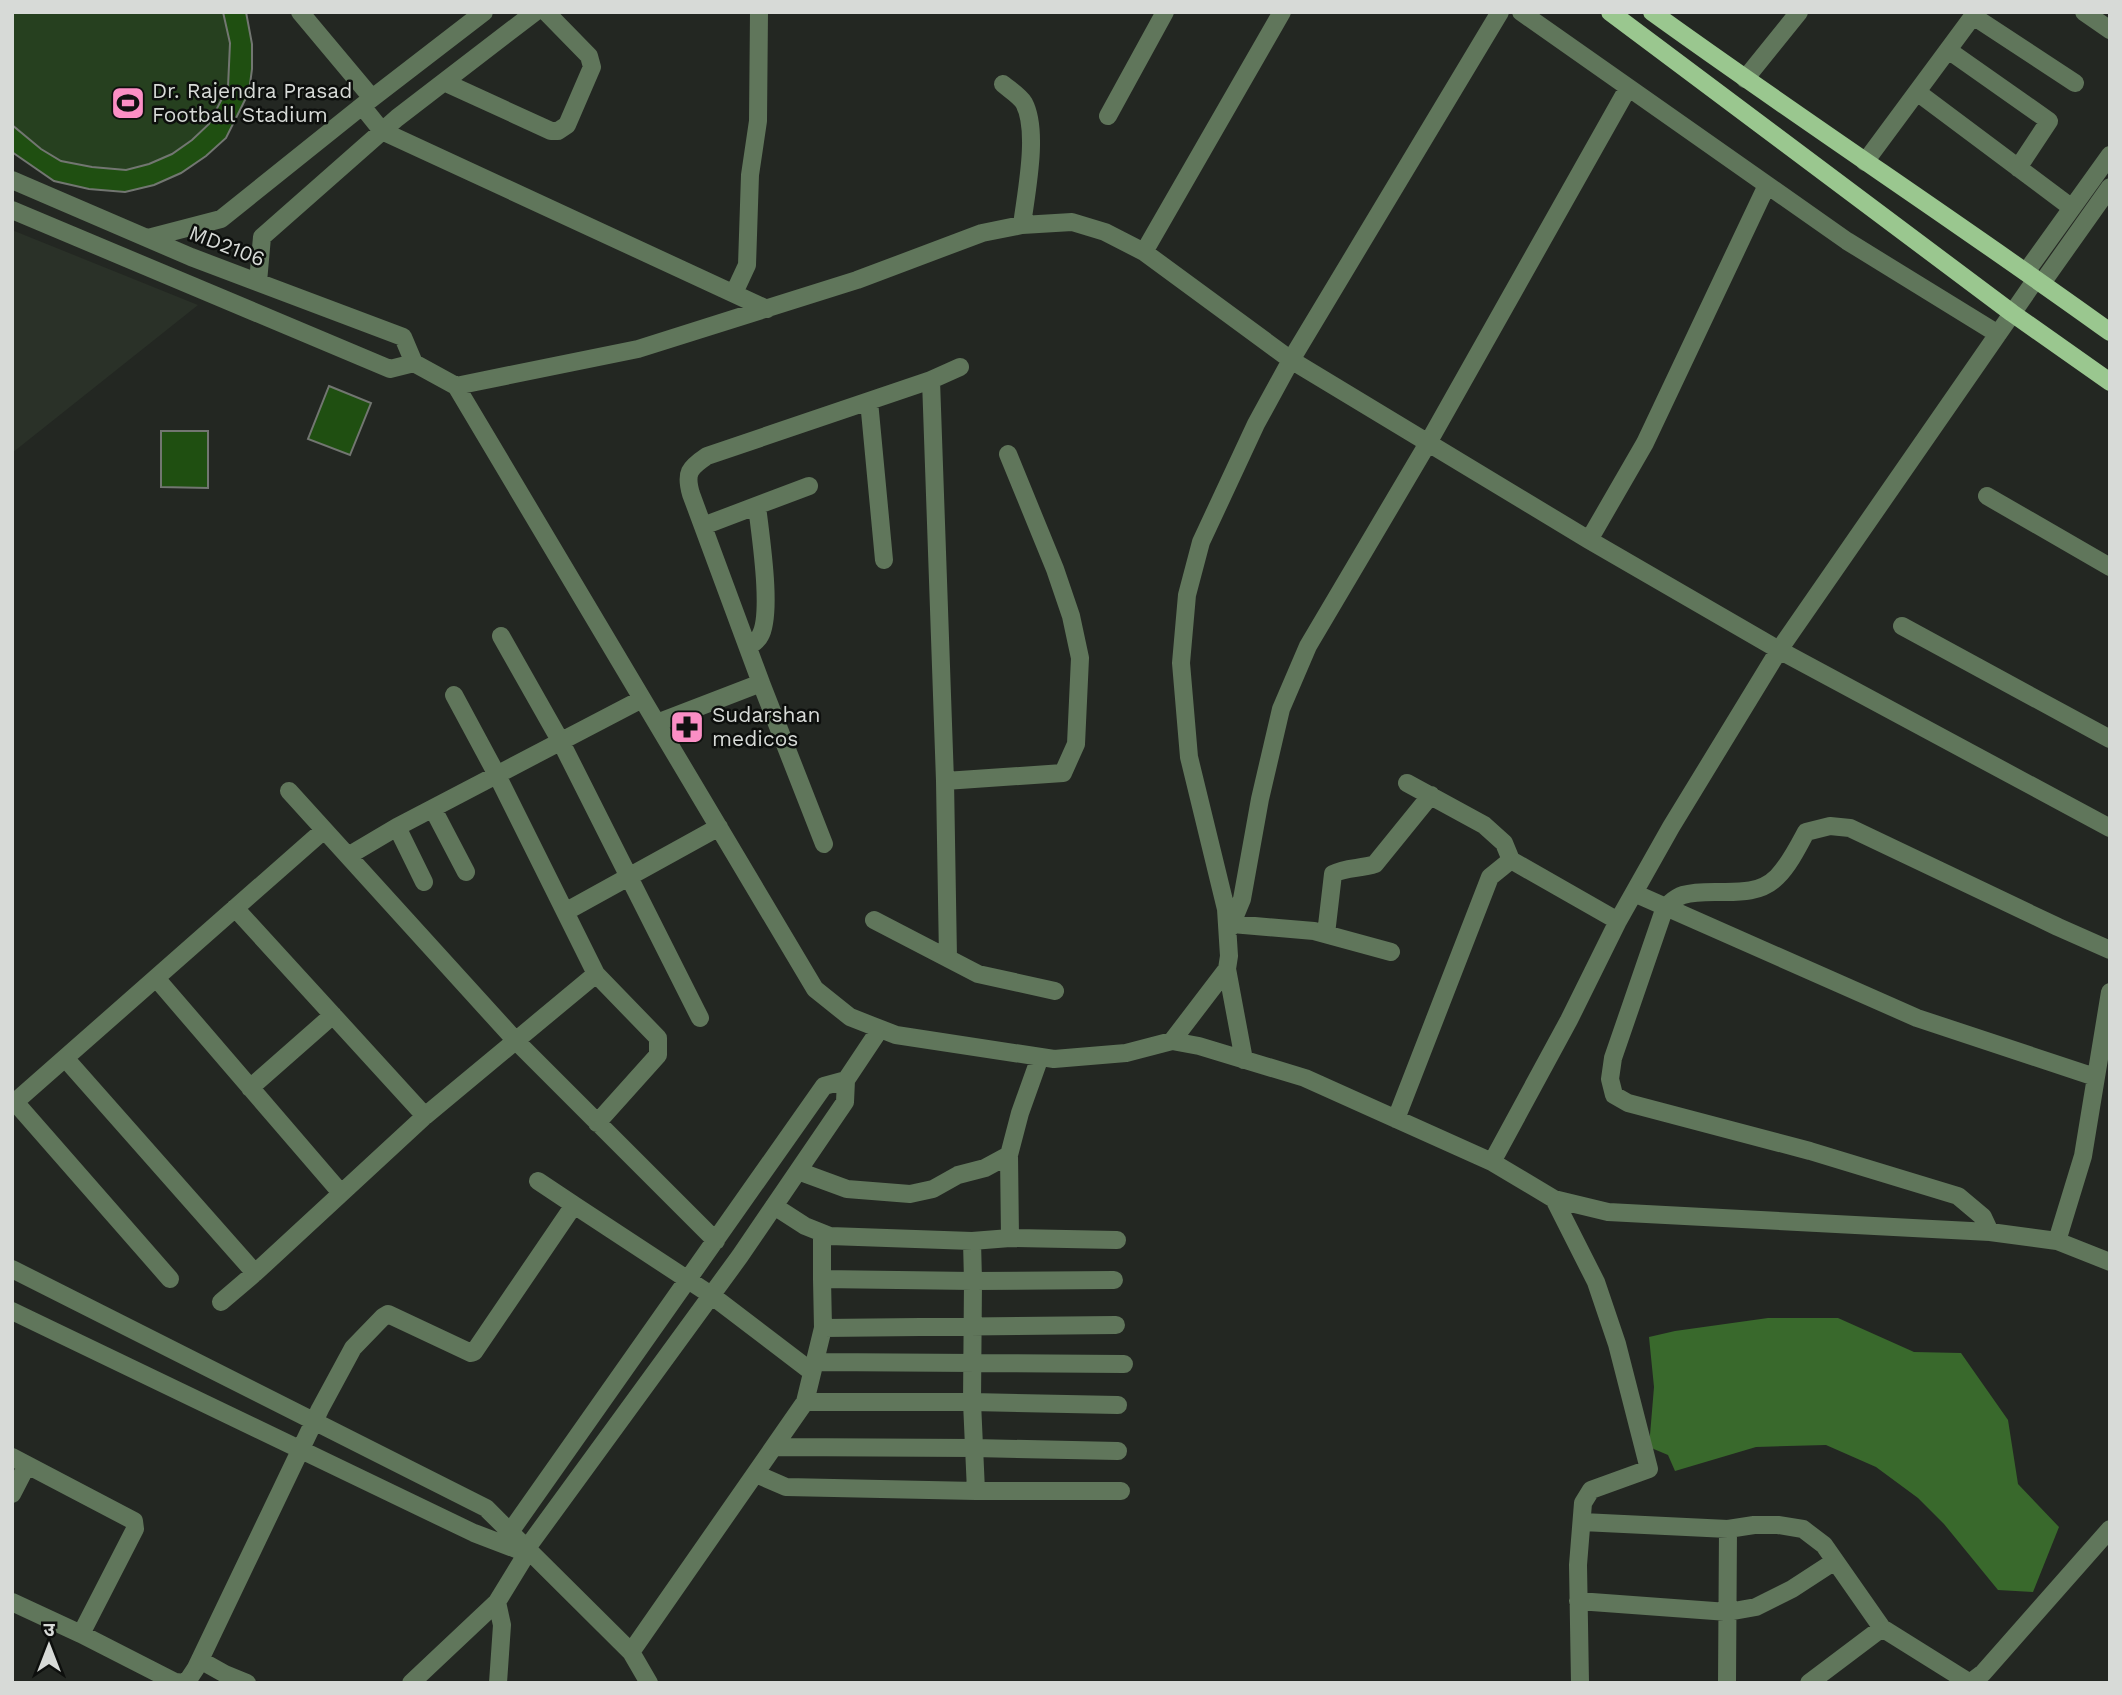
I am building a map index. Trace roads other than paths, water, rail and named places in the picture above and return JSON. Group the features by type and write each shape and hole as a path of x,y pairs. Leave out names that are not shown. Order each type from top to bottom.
{"main road":[{"path":"1610,12 2012,313 2110,382"},
{"path":"1652,12 2110,332"}],"street":[{"path":"300,12 367,102 382,131 767,309"},
{"path":"148,239 221,219 484,12"},
{"path":"258,282 262,237 382,131 535,12"},
{"path":"444,82 551,131 558,131 567,125 592,67 589,56 547,12"},
{"path":"734,293 747,265 750,176 758,121 759,12"},
{"path":"1108,116 1165,12"},
{"path":"1144,252 1282,12"},
{"path":"1244,1060 1227,969 1230,929 1189,757 1181,663 1187,595 1201,542 1256,424 1291,359 1500,12"},
{"path":"1521,12 1847,241 1998,334"},
{"path":"1745,79 1799,12"},
{"path":"2084,12 2110,30"},
{"path":"1865,162 1974,14 2075,83"},
{"path":"1948,50 2049,121 2018,168"},
{"path":"393,82 414,105"},
{"path":"1003,85 1023,101 1030,123 1022,225"},
{"path":"1230,929 1242,899 1260,799 1281,709 1308,646 1428,443 1628,88"},
{"path":"1917,92 2072,208"},
{"path":"1492,1162 1569,1020 1618,921 1671,827 1779,650 1998,334 2035,278 2072,208 2110,155"},
{"name":"MD2106","path":"12,180 148,239 403,337 414,363"},
{"path":"1589,540 1645,443 1767,185"},
{"path":"2035,278 2110,187"},
{"path":"12,210 390,369 414,363 456,386 816,989 850,1017 897,1035 1054,1059 1126,1054 1172,1041 1199,1046 1305,1078 1492,1162 1554,1199 1608,1212 1990,1232 2057,1241 2110,1262"},
{"path":"456,386 638,349 857,280 982,233 1022,225 1072,222 1105,232 1144,252 1291,359 1589,540 1779,650 2110,828"},
{"path":"824,844 687,479 693,465 707,456 931,380 960,367"},
{"path":"931,380 945,780 948,958"},
{"path":"869,401 884,560"},
{"path":"945,780 1063,774 1076,744 1080,658 1072,617 1008,454"},
{"path":"703,526 809,486"},
{"path":"1987,496 2110,567"},
{"path":"748,647 760,638 766,610 757,506"},
{"path":"1902,626 2110,739"},
{"path":"501,636 561,742 700,1018"},
{"path":"657,723 761,682"},
{"path":"454,695 596,974 658,1038 658,1055 597,1123"},
{"path":"348,856 397,827 642,699"},
{"path":"1407,783 1496,834 1504,843 1511,860 1618,921"},
{"path":"289,791 516,1041 716,1241"},
{"path":"1326,934 1333,874 1375,864 1431,795"},
{"path":"433,808 466,872"},
{"path":"1990,1232 1983,1217 1958,1196 1810,1151 1628,1103 1614,1095 1610,1079 1613,1058 1665,906 1681,895 1706,891 1739,892 1760,888 1776,878 1806,832 1830,826 1850,828 2058,928 2110,950"},
{"path":"397,827 424,882"},
{"path":"565,912 719,827"},
{"path":"170,1279 14,1103 324,830"},
{"path":"1396,1119 1490,877 1511,860"},
{"path":"1634,893 1917,1018 2095,1077"},
{"path":"235,908 425,1115"},
{"path":"874,920 978,974 1055,991"},
{"path":"1230,929 1314,930 1391,952"},
{"path":"1172,1041 1227,969"},
{"path":"221,1302 425,1115 596,974"},
{"path":"156,978 341,1193"},
{"path":"2057,1241 2083,1156 2110,992"},
{"path":"250,1088 333,1015"},
{"path":"411,1683 497,1602 845,1102 846,1080 880,1028"},
{"path":"1010,1238 1009,1155 1020,1113 1040,1057"},
{"path":"65,1058 255,1273"},
{"path":"510,1532 824,1086 846,1080"},
{"path":"798,1171 847,1189 910,1194 933,1189 958,1175 985,1168 1009,1155"},
{"path":"538,1181 689,1280 813,1367 1124,1364"},
{"path":"1554,1199 1596,1282 1618,1344 1649,1469 1591,1490 1583,1503 1577,1565 1580,1683"},
{"path":"12,1601 175,1682 187,1682 314,1421 353,1348 386,1315 394,1316 471,1353 474,1352 574,1205"},
{"path":"774,1206 805,1226 830,1236 972,1241 1010,1238 1117,1240"},
{"path":"631,1652 805,1402 823,1328 822,1233"},
{"path":"972,1241 972,1402 976,1491"},
{"path":"12,1269 485,1508 631,1652 649,1683"},
{"path":"822,1279 973,1282 1114,1280"},
{"path":"12,1311 474,1533 530,1553"},
{"path":"823,1328 1116,1325"},
{"path":"805,1402 1118,1405"},
{"path":"774,1447 1118,1451"},
{"path":"12,1494 20,1461 134,1521 135,1529 81,1634"},
{"path":"756,1474 786,1487 1121,1491"},
{"path":"1582,1522 1728,1529 1778,1525 1803,1529 1824,1545 1882,1628 1970,1683 1983,1673 2107,1532"},
{"path":"1727,1683 1728,1529"},
{"path":"1578,1601 1728,1612 1756,1607 1792,1589 1835,1560"},
{"path":"497,1602 502,1625 498,1683"},
{"path":"1809,1683 1882,1628"},
{"path":"200,1660 247,1683"}],"place":[{"name":"Dr. Rajendra Prasad Football Stadium","path":"128,103"},
{"name":"Sudarshan medicos","path":"687,727"}]}
